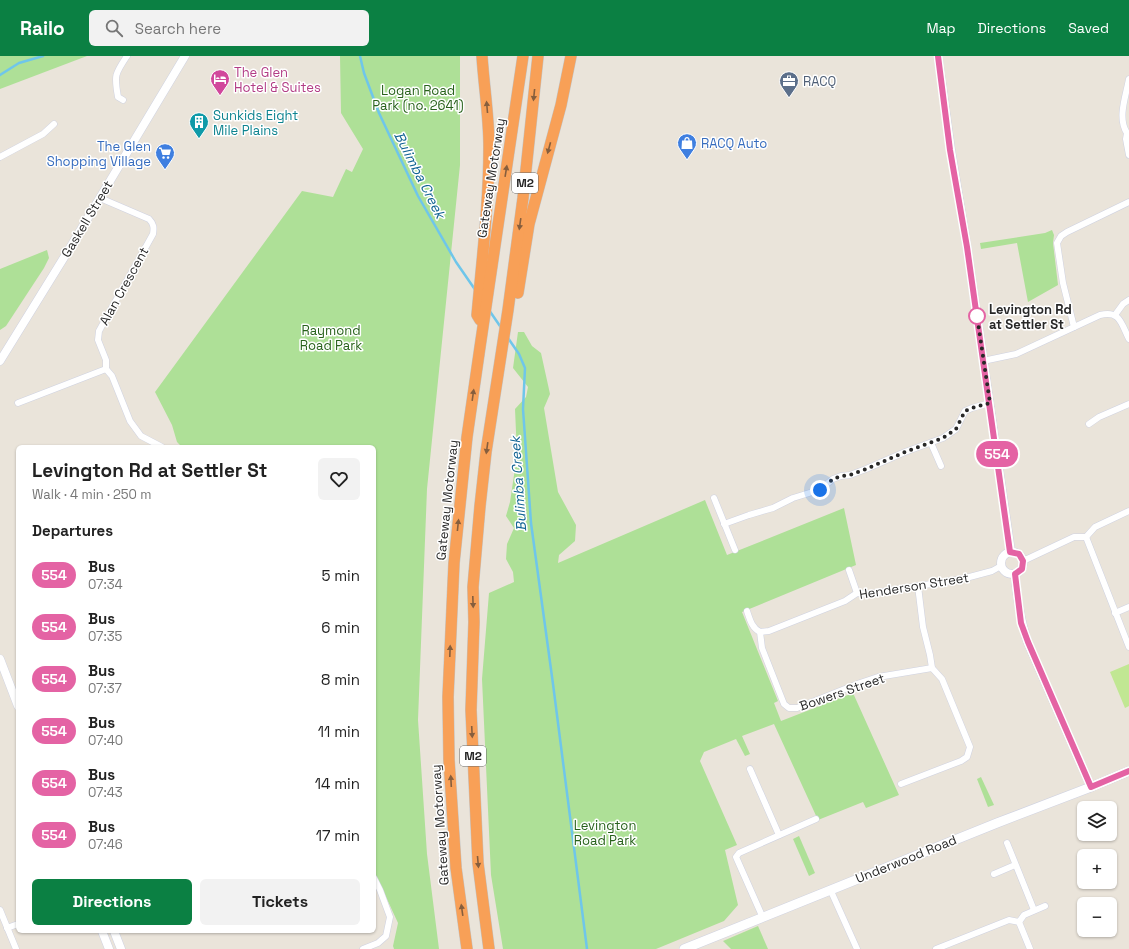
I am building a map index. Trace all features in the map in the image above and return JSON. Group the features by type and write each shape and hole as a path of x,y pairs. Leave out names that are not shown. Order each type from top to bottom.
{"highway":[{"path":"482,56 489,147 484,289"},
{"name":"Gateway Motorway","path":"467,949 456,868 449,760 448,697 454,563 468,437 483,326 484,289 523,56"},
{"name":"M2","path":"489,949 478,863 471,717 474,622 473,587 480,506 500,364 511,313 538,56"},
{"path":"511,313 529,224 561,105 571,56"}],"main road":[{"name":"Underwood Road","path":"684,949 763,918 830,889 1129,772"}],"street":[{"path":"122,100 118,97 115,80 116,73 127,56"},
{"name":"Gaskell Street","path":"0,361 100,198 184,56"},
{"path":"938,56 950,150 962,211 1010,552"},
{"path":"1129,79 1122,120 1123,127 1128,133 1126,139 1129,155"},
{"path":"0,157 43,134 54,124"},
{"name":"Alan Crescent","path":"100,198 140,215 152,222 154,228 153,234 99,331 98,340 106,360 106,369 112,376 130,421 136,430 146,439 158,445"},
{"path":"1074,327 1063,283 1058,243 1061,236 1129,202"},
{"path":"1115,315 1123,304 1129,300"},
{"path":"983,361 1016,354 1107,313 1115,315 1119,318 1129,338"},
{"path":"18,403 106,369"},
{"path":"724,524 773,508 793,498 820,490 833,479 866,469 905,452 943,438 956,429 965,411 990,403"},
{"path":"1089,424 1129,404"},
{"path":"931,443 941,466"},
{"path":"714,498 735,550"},
{"path":"1023,561 1074,537 1086,537 1095,527 1129,511"},
{"path":"1086,537 1129,647"},
{"path":"1010,552 1019,554 1023,561 1022,569 1015,574 1006,573 1001,566 1003,557 1010,552"},
{"name":"Henderson Street","path":"760,632 770,631 845,601 857,593 869,594 977,576 1001,566"},
{"path":"849,570 857,593"},
{"path":"1015,574 1021,623 1091,787"},
{"path":"901,784 961,761 967,757 970,747 942,679 932,668 923,627 918,586"},
{"path":"1115,613 1129,607"},
{"name":"Bowers Street","path":"747,611 752,624 756,630 760,632 762,648 784,704 789,708 797,708 878,677 932,668"},
{"path":"0,659 16,701"},
{"path":"750,769 779,835"},
{"path":"763,918 736,857 739,853 816,819"},
{"path":"1007,843 1034,910"},
{"path":"994,874 1015,865"},
{"path":"363,949 378,943 386,936 390,917 376,882"},
{"path":"830,889 857,949"},
{"path":"1019,922 1024,915 1045,906"},
{"path":"0,910 16,949"},
{"path":"936,949 1009,920 1019,922"},
{"path":"1019,922 1030,949"},
{"path":"7,928 16,925"},
{"path":"103,933 109,949"},
{"path":"115,933 121,949"}],"green space":[{"path":"0,56 87,56 0,89"},
{"name":"Raymond Road Park","path":"340,56 460,56 460,165 427,489 418,720 427,854 439,949 394,949 393,946 398,923 376,875 376,445 180,445 177,442 172,425 155,392 302,191 333,197 346,169 352,172 363,149 341,113"},
{"path":"1052,230 1054,235 1053,243 1058,285 1028,302 1017,243 981,249 980,243 1045,233"},
{"path":"47,250 49,258 44,268 6,326 0,330 0,269"},
{"name":"Levington Road Park","path":"518,332 524,332 532,346 541,353 550,394 544,408 558,492 576,525 575,541 559,555 558,563 705,500 727,555 844,508 856,565 742,612 778,701 774,703 781,721 853,693 899,795 866,808 863,802 818,820 774,724 742,736 750,754 745,756 736,739 704,752 700,761 737,845 725,850 738,905 724,921 656,949 503,949 491,875 482,679 489,593 514,582 513,572 506,559 507,544 514,528 506,516 510,502 517,455 515,409 526,397 528,387 513,368"},
{"path":"1129,664 1129,706 1125,708 1110,672"},
{"path":"981,777 994,805 988,807 977,779"},
{"path":"799,836 815,873 809,876 793,839"},
{"path":"758,926 768,949 731,949 723,941"}],"waterway":[{"path":"0,75 19,63 43,56"},
{"name":"Bulimba Creek","path":"360,56 364,73 379,113 418,196 456,262 476,291"},
{"name":"Bulimba Creek","path":"489,310 502,329"},
{"name":"Bulimba Creek","path":"508,338 519,354 525,368 523,409 531,523 587,949"}],"bus line":[{"name":"554","path":"938,56 950,150 962,211 1010,552 1019,554 1023,561 1022,569 1020,572 1015,574 1021,623 1047,688 1091,787 1129,771"}],"place":[{"name":"The Glen Hotel & Suites","path":"220,96"},
{"name":"RACQ","path":"789,98"},
{"name":"Sunkids Eight Mile Plains","path":"199,139"},
{"name":"RACQ Auto","path":"687,160"},
{"name":"The Glen Shopping Village","path":"165,170"},
{"name":"Levington Rd at Settler St","path":"977,316"}],"route":[{"path":"820,490 833,479 850,475 943,438 956,429 965,411 990,403 977,316"}],"park label":[{"name":"Logan Road Park (no. 2641)","path":"418,98"}]}
